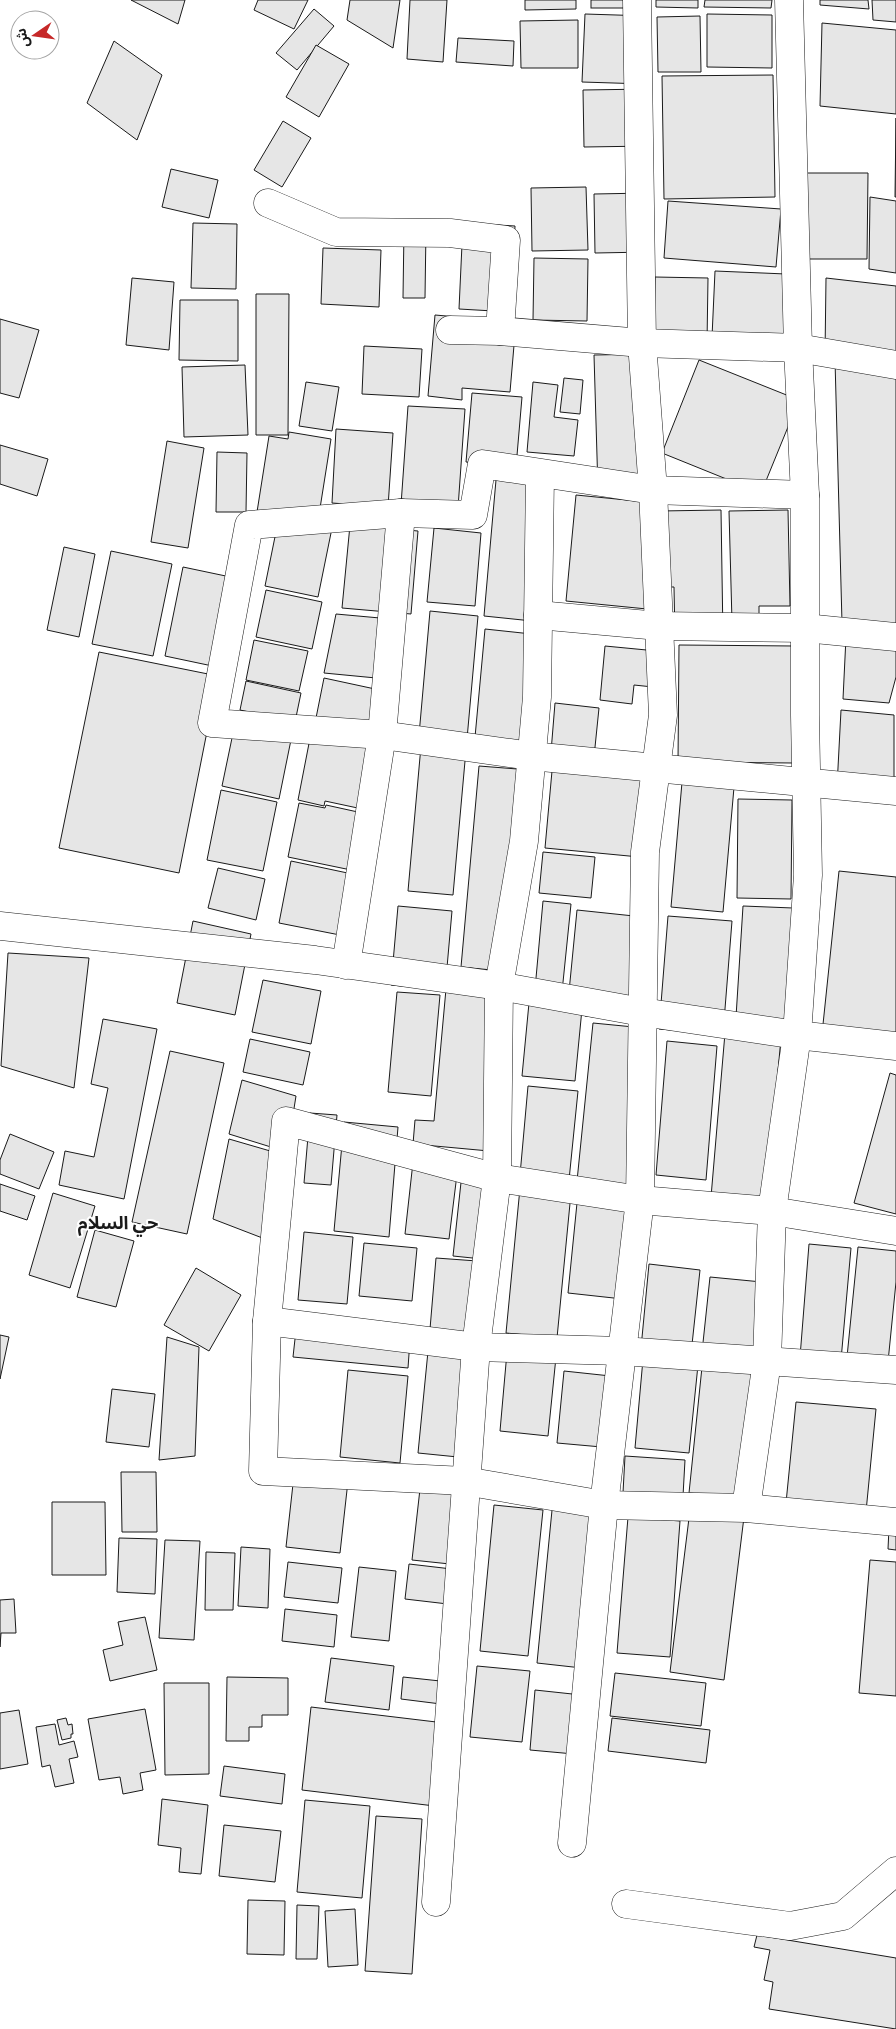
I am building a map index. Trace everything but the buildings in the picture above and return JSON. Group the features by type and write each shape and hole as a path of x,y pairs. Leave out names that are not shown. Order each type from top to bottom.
{"street":[{"path":"572,1842 604,1505 640,1200 645,852 663,715 653,490 642,343 637,0"},
{"path":"746,1508 767,1361 772,1211 797,1035 808,875 805,495 798,348 789,0"},
{"path":"268,203 336,232 450,233 506,240 500,332"},
{"path":"450,330 642,343 798,348 896,365"},
{"path":"805,495 653,490 482,464 473,515 401,513 249,525 212,723 382,735 531,756 896,791"},
{"path":"436,1902 476,1347 497,1178 499,986 524,841 536,697 540,474"},
{"path":"346,965 382,735 401,513"},
{"path":"538,615 659,626 805,628 896,637"},
{"path":"0,926 315,960 499,986 642,1012 797,1035 896,1046"},
{"path":"896,1231 772,1211 640,1200 497,1178 286,1121 267,1321 262,1471 465,1481 604,1505 746,1508 896,1522"},
{"path":"267,1321 476,1347 622,1351 896,1370"},
{"path":"626,1904 790,1926 843,1916 896,1871"}],"district":[{"name":"حي السلام","path":"118,1223"}]}
